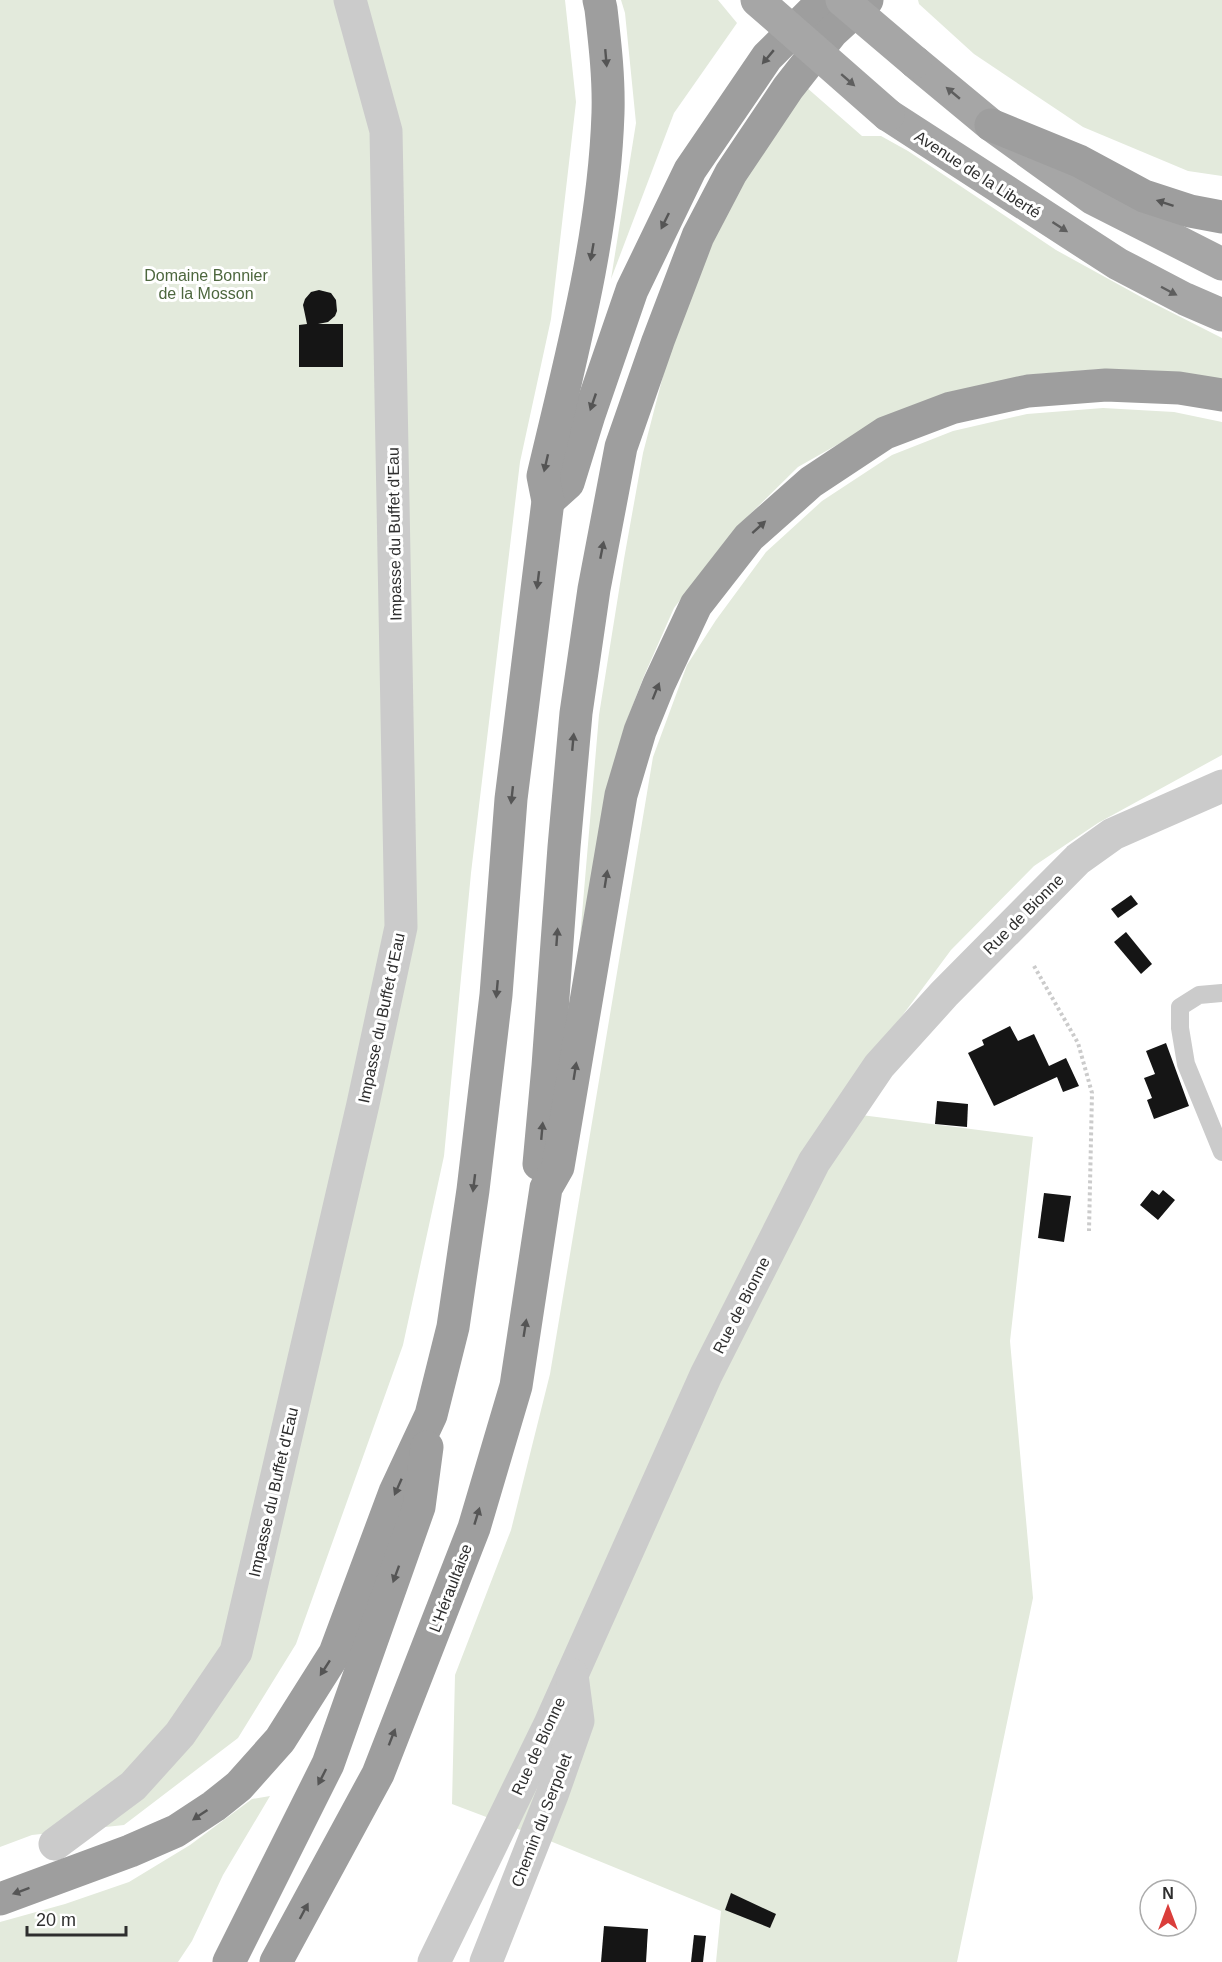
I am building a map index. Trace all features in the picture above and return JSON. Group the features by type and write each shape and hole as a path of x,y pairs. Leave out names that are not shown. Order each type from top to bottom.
{"highway":[{"path":"229,1962 328,1764 419,1507 431,1415 453,1327 473,1190 496,995 511,799 548,501 543,476 585,292 602,195 608,113 608,66 599,0"},
{"path":"548,501 568,483 632,290 690,170 767,57 824,0"},
{"path":"546,1188 539,1167 576,713 594,589 621,447 698,236 731,173 788,88 832,32 867,0"},
{"path":"991,125 1079,161 1144,196 1190,211 1222,217"},
{"path":"546,1188 558,1167 621,795 640,731 696,605 748,537 811,482 885,433 951,408 1028,391 1106,385 1179,388 1222,395"},
{"name":"L'Héraultaise","path":"276,1962 378,1774 474,1528 516,1386 546,1188"},
{"path":"0,1899 130,1851 176,1831 239,1786 280,1740 335,1653 395,1492 431,1415"}],"main road":[{"name":"Avenue de la Liberté","path":"757,0 888,115 1118,264 1185,299 1222,315"},
{"path":"842,0 991,125 1092,198 1222,264"}],"street":[{"name":"Impasse du Buffet d'Eau","path":"55,1844 133,1786 180,1734 236,1652 363,1104 401,927 386,131 350,0"},
{"name":"Rue de Bionne","path":"434,1962 545,1735 705,1375 814,1162 879,1066 944,994 1078,859 1113,834 1222,786"},
{"name":"Chemin du Serpolet","path":"486,1962 552,1795 578,1722 572,1675"}],"lane":[{"path":"1222,993 1199,995 1180,1007 1180,1028 1186,1064 1222,1152"}],"path":[{"path":"1034,966 1078,1043 1092,1093 1089,1231"}],"green space":[{"name":"Domaine Bonnier de la Mosson","path":"0,0 565,0 576,102 551,319 520,462 471,873 444,1156 403,1345 296,1644 238,1738 124,1825 32,1835 0,1847"},
{"path":"621,0 718,0 737,23 674,113 611,279 636,123 625,13"},
{"path":"918,0 1222,0 1222,176 1188,171 1083,127 974,54 919,4"},
{"path":"806,87 862,136 881,136 908,151 1056,250 1222,338 1222,382 1179,375 1102,369 1025,375 879,421 798,467 736,528 674,608 624,728 609,789 580,938 599,715 643,453 670,349 707,242 739,183"},
{"path":"1103,408 1174,412 1222,422 1222,755 1098,823 1034,866 951,950 830,1113 1033,1137 1010,1341 1033,1598 957,1962 716,1962 721,1911 550,1841 452,1804 455,1675 511,1530 550,1374 653,757 687,665 716,620 766,552 822,501 892,455 953,431 1027,414"},
{"path":"270,1796 223,1875 192,1941 178,1962 0,1962 0,1922 65,1904 129,1882 190,1845 252,1799"}],"building":[{"path":"319,290 331,293 336,300 335,316 328,322 318,324 343,324 343,367 299,367 299,325 307,324 303,305 311,292"},
{"path":"1131,895 1138,904 1118,918 1111,909"},
{"path":"1126,932 1152,964 1141,974 1114,942"},
{"path":"1010,1026 1018,1041 1034,1034 1049,1066 1066,1058 1079,1086 1063,1092 1057,1077 994,1106 968,1053 984,1045 982,1040"},
{"path":"1166,1043 1189,1106 1154,1119 1147,1100 1152,1098 1144,1078 1155,1074 1146,1051"},
{"path":"937,1101 968,1104 967,1127 935,1124"},
{"path":"1152,1190 1159,1195 1163,1190 1175,1200 1158,1220 1140,1205"},
{"path":"1044,1193 1071,1196 1064,1242 1038,1238"},
{"path":"731,1893 776,1914 770,1928 725,1910"},
{"path":"604,1926 648,1929 646,1962 601,1962"},
{"path":"694,1935 706,1936 703,1962 691,1962"}]}
